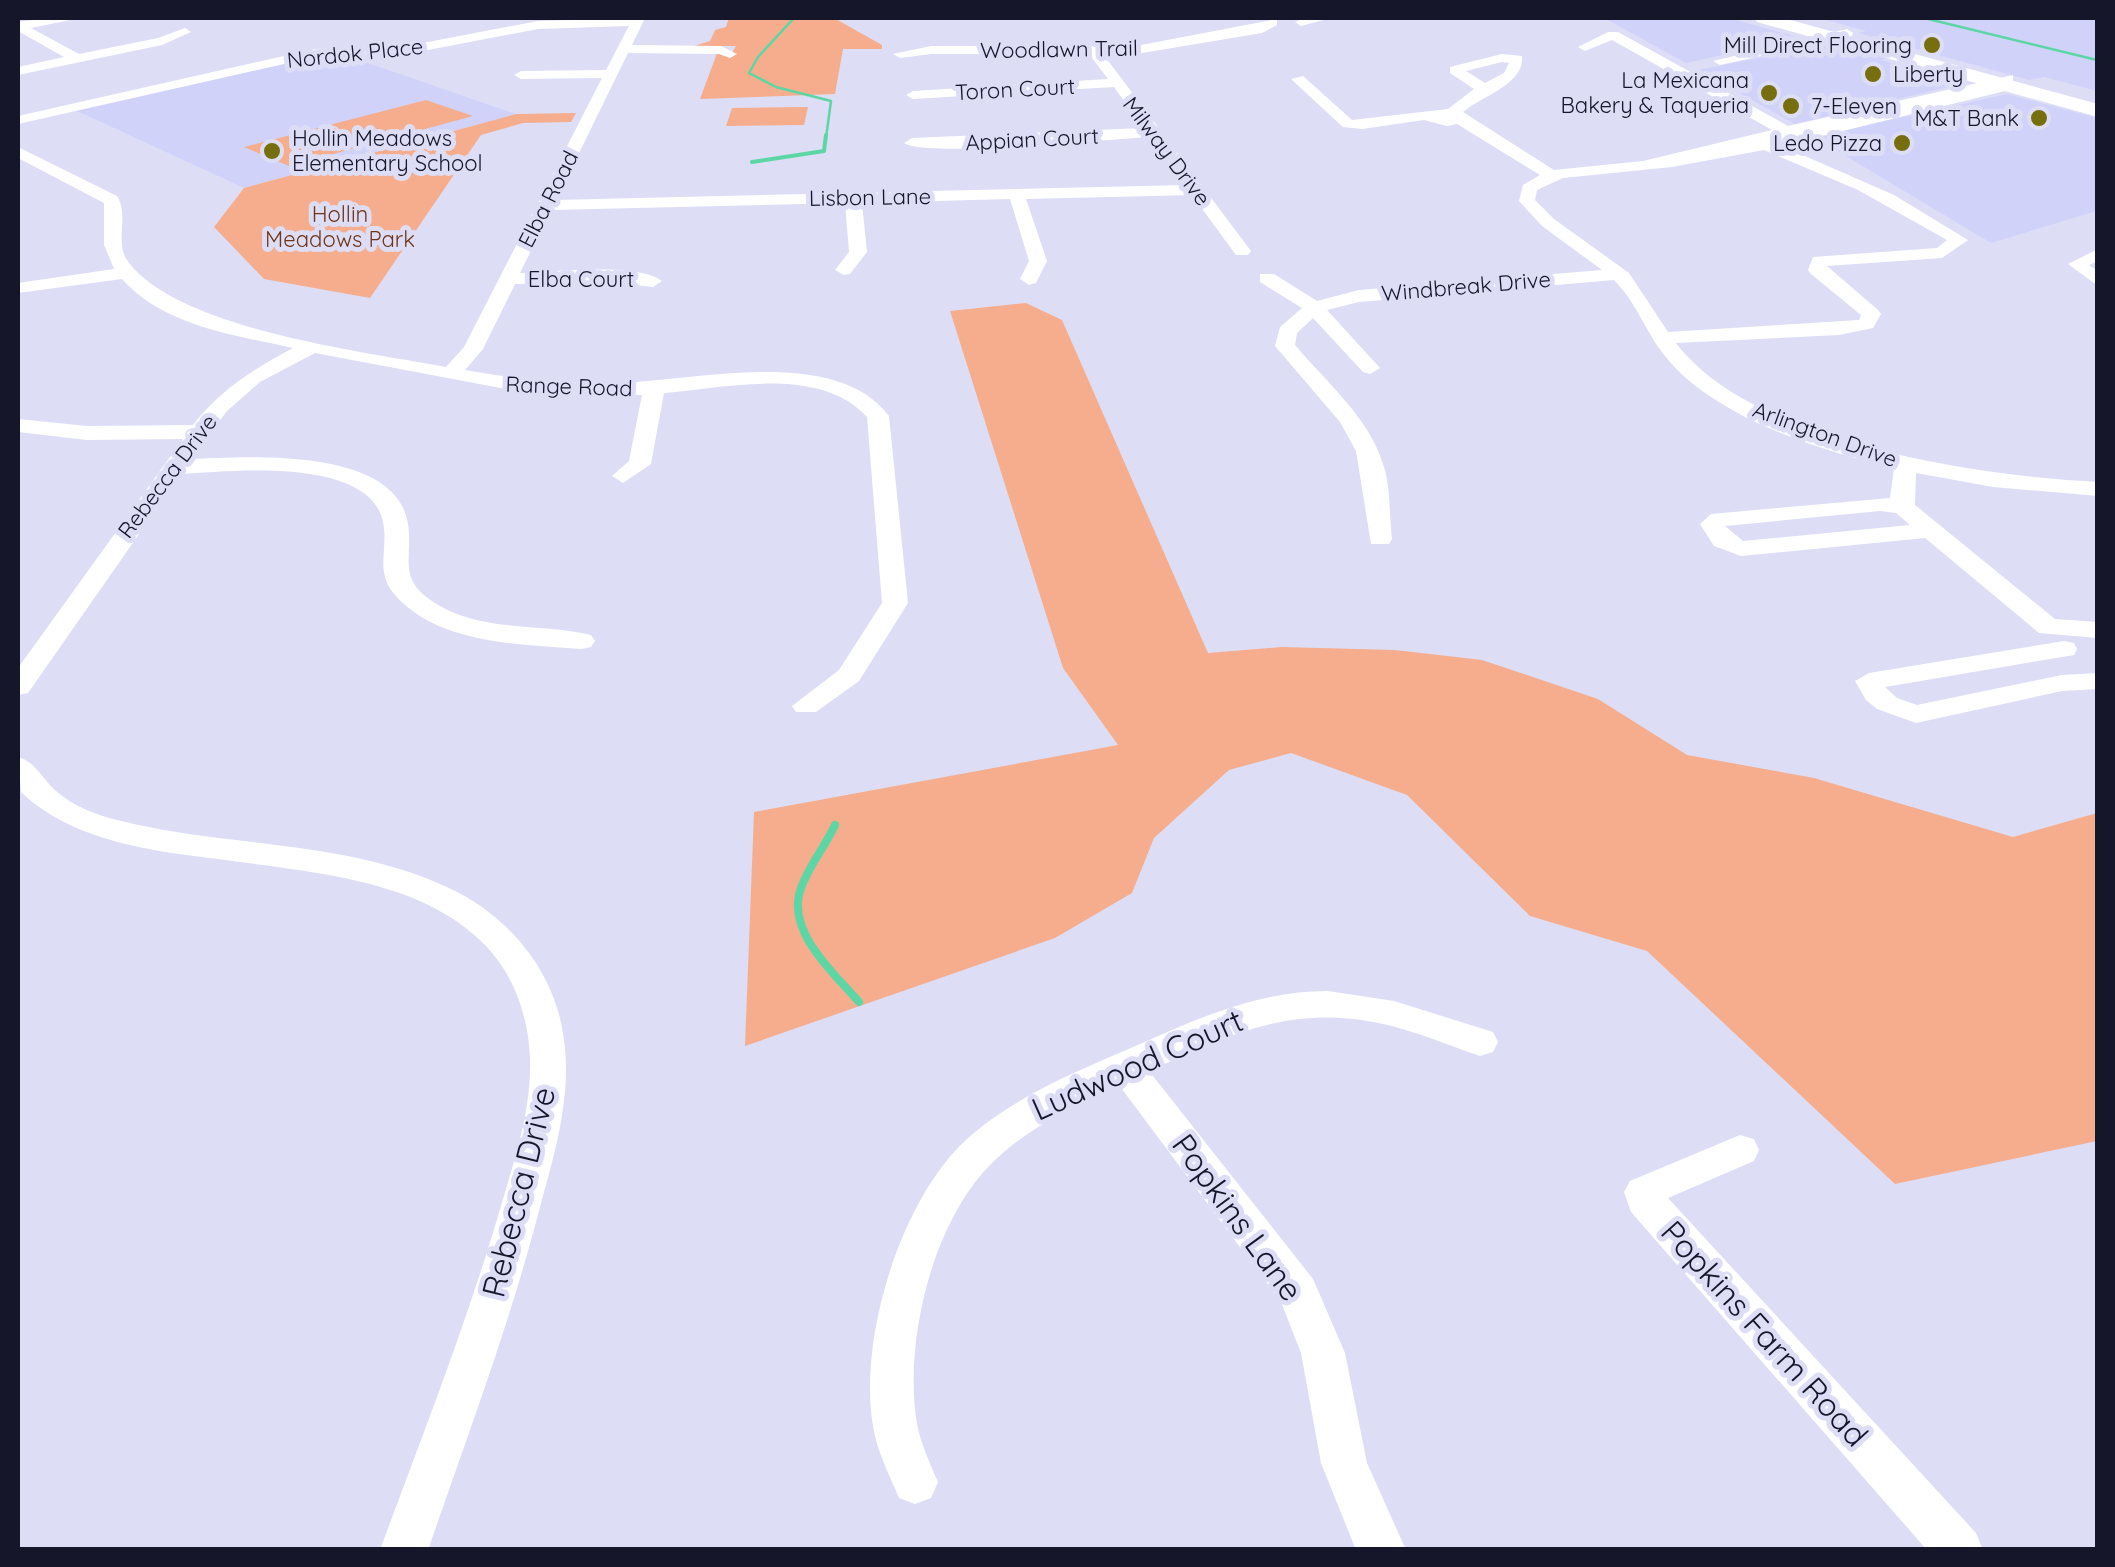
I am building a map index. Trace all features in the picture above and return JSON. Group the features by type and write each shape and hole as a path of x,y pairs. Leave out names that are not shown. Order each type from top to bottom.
{"highway":[{"path":"1764,18 1840,35"},
{"path":"1789,18 2098,111"},
{"path":"2003,82 2098,103"}],"street":[{"path":"18,26 74,18"},
{"path":"1300,22 1325,18"},
{"name":"Elba Road","path":"450,374 473,349 638,20"},
{"name":"Nordok Place","path":"18,120 305,55 428,46 538,26 638,20"},
{"name":"Woodlawn Trail","path":"900,54 931,50 1094,51 1158,47 1262,29 1274,22"},
{"path":"18,26 77,58"},
{"path":"18,71 185,32"},
{"path":"1585,48 1613,35 1792,134"},
{"path":"1720,61 1840,35"},
{"path":"623,50 720,50 730,54"},
{"name":"Milway Drive","path":"1094,51 1242,251"},
{"path":"522,75 611,74"},
{"path":"1298,79 1348,124 1428,118 1435,112 1458,116 1552,176 1642,166 2003,82"},
{"name":"Toron Court","path":"913,95 1116,83"},
{"path":"1458,116 1484,89"},
{"name":"Appian Court","path":"912,142 946,144 1153,132"},
{"path":"1660,338 1866,324 1871,314 1817,270 1819,261 1942,253 1959,240 1920,214 1823,166 1756,142"},
{"path":"18,152 114,202 113,247 129,272 18,288"},
{"name":"Arlington Drive","path":"1552,176 1529,188 1527,201 1566,236 1619,274 1642,298 1660,338 1702,380 1756,411 1820,437 1906,464 2018,483 2098,489"},
{"name":"Lisbon Lane","path":"545,205 1196,190"},
{"path":"1016,193 1038,262 1029,279"},
{"path":"844,270 858,252 852,197"},
{"path":"2098,254 2077,264 2098,281"},
{"name":"Range Road","path":"129,272 150,295 182,313 312,346 450,374 554,390 769,381 818,383 855,394 870,404 878,416 895,603 849,675 806,706"},
{"name":"Windbreak Drive","path":"1314,308 1359,296 1619,274"},
{"name":"Elba Court","path":"508,279 610,276 653,281"},
{"path":"1267,278 1314,308 1370,368"},
{"path":"1314,308 1287,331 1286,346 1348,418 1365,447 1373,469 1380,539"},
{"name":"Rebecca Drive","path":"18,687 25,670 200,432 240,388 312,346"},
{"path":"622,476 640,464 654,388"},
{"path":"18,425 87,433 200,432"},
{"path":"175,467 280,464 351,478 376,492 392,510 397,531 391,564 394,575 417,602 444,617 473,626 582,642"},
{"path":"1906,464 1901,488 1903,507 2098,672"},
{"name":"Arlington Drive","path":"1903,507 1862,506 1719,519 1712,524 1714,533 1725,543 1741,549 1930,530"},
{"path":"2098,630 1869,681 1872,692 1894,709 1916,714 2062,683 2098,681"},
{"name":"Rebecca Drive","path":"18,766 43,798 96,825 363,873 434,894 466,910 496,934 521,966 538,999 548,1057 540,1130 494,1295 404,1550"},
{"name":"Ludwood Court","path":"915,1482 898,1447 890,1394 904,1285 930,1215 956,1174 1004,1128 1054,1097 1236,1016 1305,1004 1396,1011 1480,1042"},
{"name":"Popkins Lane","path":"1125,1066 1298,1292 1324,1354 1344,1463 1382,1550"},
{"name":"Popkins Farm Road","path":"1740,1150 1652,1187 1644,1192 1645,1200 1959,1550"}],"shaded area":[{"path":"1604,18 1729,18 1801,38 1686,63"},
{"path":"1819,18 2097,19 2097,91 2044,77 2029,80 1858,33 1866,31"},
{"path":"1835,43 1895,56 1881,60 1960,84 1795,124 1698,70"},
{"name":"Hollin Meadows Elementary School","path":"345,55 516,114 244,188 75,110 320,56"},
{"path":"2007,94 2097,118 2097,211 1991,243 1814,137"}],"green space":[{"path":"729,18 834,18 882,45 882,49 843,49 835,94 700,99 717,53 732,53 736,46 694,46 710,41 715,30 726,27"},
{"path":"426,100 473,116 289,166 244,147"},
{"path":"808,107 804,125 726,126 732,108"},
{"name":"Hollin Meadows Park","path":"576,113 571,122 523,123 481,135 370,298 264,279 214,227 244,188 516,114"},
{"path":"1026,303 1062,320 1208,653 1282,647 1395,650 1482,660 1598,699 1687,755 1814,778 2013,837 2097,813 2097,1141 1895,1184 1647,951 1530,916 1407,795 1291,753 1229,770 1154,838 1132,893 1055,938 745,1046 754,812 1118,745 1063,668 950,311"}],"waterway":[{"path":"794,18 758,57 749,73 776,87 831,101 826,138"},
{"path":"1924,18 2097,60"},
{"path":"752,162 824,151 826,135"},
{"path":"835,825 801,888 800,920 825,965 859,1002"}],"place":[{"name":"Mill Direct Flooring","path":"1932,45"},
{"name":"Liberty","path":"1873,74"},
{"name":"La Mexicana Bakery & Taqueria","path":"1769,93"},
{"name":"7-Eleven","path":"1791,106"},
{"name":"M&T Bank","path":"2039,118"},
{"name":"Ledo Pizza","path":"1902,143"},
{"name":"Hollin Meadows Elementary School","path":"272,151"}]}
